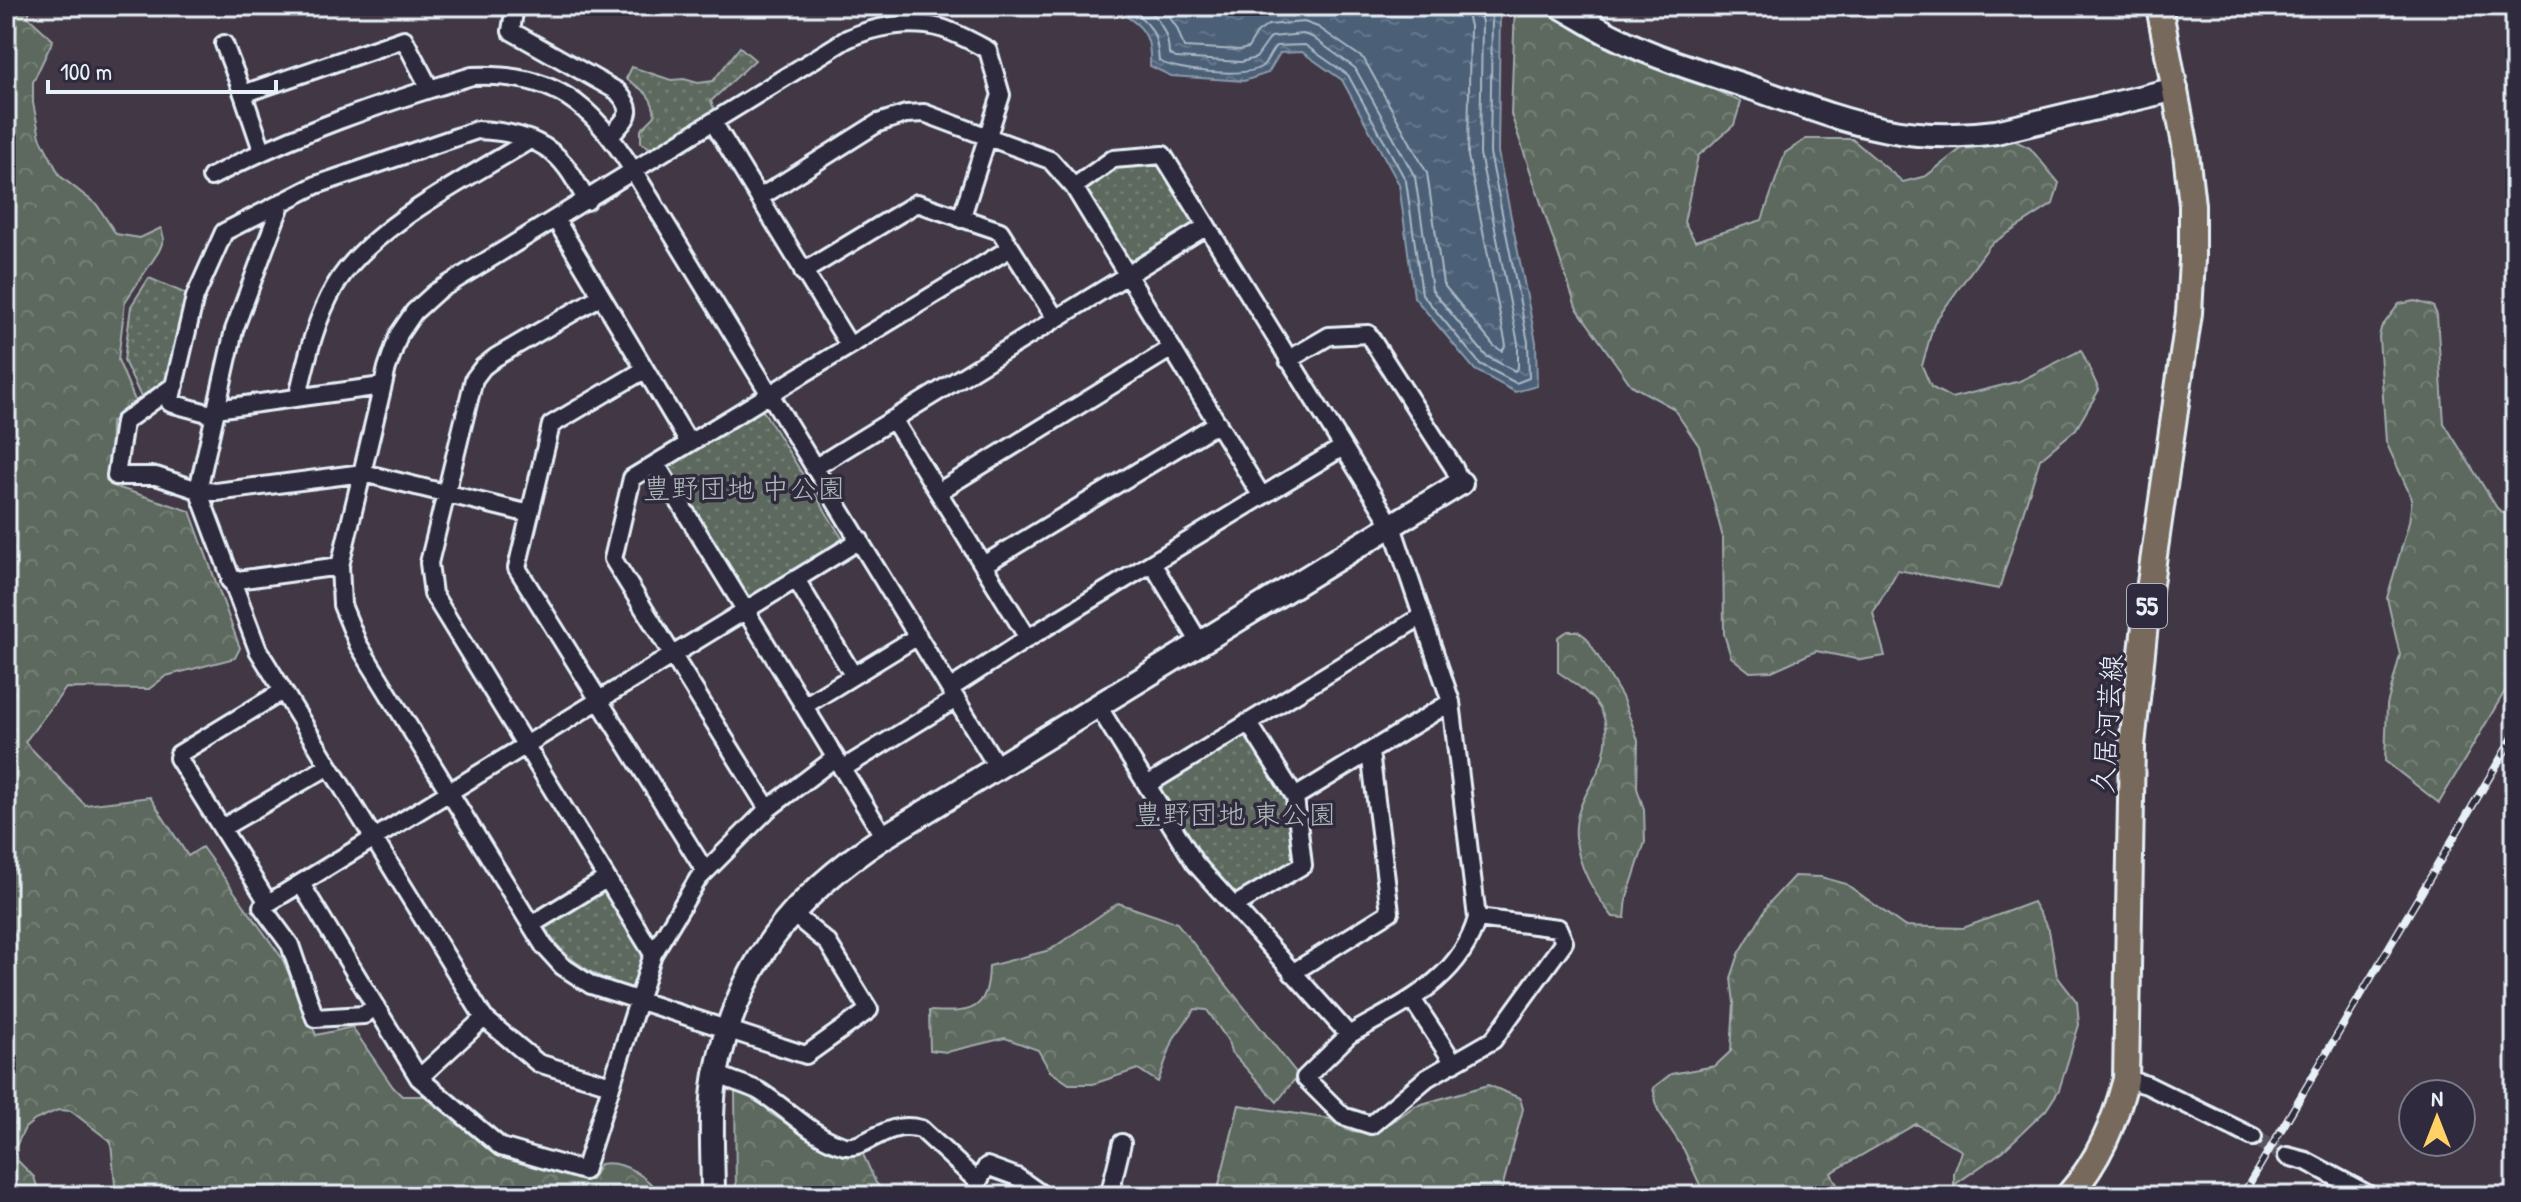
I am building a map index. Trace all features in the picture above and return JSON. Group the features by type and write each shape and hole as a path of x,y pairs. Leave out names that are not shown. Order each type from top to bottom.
{"main road":[{"name":"久居河芸線","path":"2068,1196 2089,1171 2103,1147 2113,1126 2126,1079 2132,745 2148,597 2189,313 2192,205 2176,89 2159,6"}],"street":[{"path":"515,6 511,31 617,91 626,100 630,107 628,114 611,136"},
{"path":"1560,6 1618,39 1689,67 1837,119 1894,133 1970,135 1996,132 2176,89"},
{"path":"792,913 828,943 869,1010 806,1055 591,985 575,975 544,946 358,644 342,605 340,566 382,386 399,334 414,312 436,292 847,39 876,28 914,25 944,29 988,50 1001,95 961,219"},
{"path":"243,94 404,39 430,89"},
{"path":"224,44 262,150"},
{"path":"211,177 262,150 349,116 472,76 491,75 534,81 554,89 588,111 611,136 633,170 998,768"},
{"path":"759,198 891,117 924,113 1050,160 1074,187 1261,495"},
{"path":"713,122 849,345"},
{"path":"382,386 298,396 216,412 170,403 195,297 224,232 316,185 477,130 497,131 530,140 552,152 564,163 587,201"},
{"path":"298,396 308,350 320,316 352,262 388,228 530,140"},
{"path":"1074,187 1113,159 1163,155 1392,526 1451,702 1477,918 1468,945 1442,978 1349,1035 1305,1078 1343,1116 1371,1125 1427,1078 1493,1040 1564,942 1558,928 1477,918"},
{"path":"282,202 237,319 198,490 230,581 258,650 484,1018 538,1063 611,1085"},
{"path":"803,272 917,203 1000,231 1056,319"},
{"path":"556,220 689,443"},
{"path":"814,468 1207,226"},
{"path":"768,809 613,559 632,478 1009,249"},
{"path":"601,296 483,367 474,379 429,563 433,594 653,954"},
{"path":"713,1196 712,1114 716,1074 728,1029 757,962 792,913 827,877 884,837 1461,483 1368,334 1329,336 1288,360"},
{"path":"938,492 1172,348"},
{"path":"644,370 551,425 517,568 705,871"},
{"path":"175,385 124,422 116,476 156,476 198,490 216,492 363,473 530,514"},
{"path":"893,419 1028,638"},
{"path":"983,565 1218,423"},
{"path":"301,884 419,1078 501,1147 584,1171 653,954 705,871 768,809 954,694 1028,638 1343,447"},
{"path":"656,464 884,837"},
{"path":"375,1006 364,1015 315,1018 290,945 262,907 267,901 301,884 860,540"},
{"path":"1152,563 1200,643"},
{"path":"230,581 340,566"},
{"path":"796,579 853,675"},
{"path":"1147,785 1422,616"},
{"path":"804,706 918,636"},
{"path":"267,901 178,758 179,754 283,691"},
{"path":"1295,797 1451,702"},
{"path":"1098,706 1195,863 1349,1035"},
{"path":"1234,906 1303,865 1295,797 1248,722"},
{"path":"1292,973 1390,912 1370,752"},
{"path":"222,828 329,766"},
{"path":"531,925 606,879"},
{"path":"1412,999 1454,1063"},
{"path":"419,1078 484,1018"},
{"path":"716,1074 757,1090 805,1125 847,1146 857,1145 889,1128 914,1127 921,1129 978,1182 987,1166 1017,1177 1044,1196"},
{"path":"2126,1079 2147,1085 2253,1137"},
{"path":"1109,1196 1122,1143"},
{"path":"2287,1156 2306,1161 2371,1196"}],"green space":[{"path":"6,6 31,6 28,17 53,40 33,82 33,103 40,137 60,176 97,205 116,234 140,238 161,228 164,239 159,251 125,302 118,360 136,403 111,422 110,485 190,511 240,648 235,658 166,676 149,689 66,688 25,742 85,805 150,797 188,856 202,847 282,958 316,1035 352,1027 402,1096 425,1096 435,1101 499,1155 591,1180 600,1164 618,1164 643,1177 662,1196 116,1196 111,1142 71,1111 58,1110 25,1128 14,1150 18,1161 34,1177 40,1196 6,1196"},
{"path":"1515,6 1532,6 1741,102 1734,125 1698,156 1684,222 1695,241 1762,220 1785,153 1806,139 1852,139 1903,182 1926,176 1966,145 2009,138 2030,148 2059,183 2053,204 1990,245 1934,323 1922,366 1931,387 1951,398 2020,381 2081,350 2099,390 2076,429 2040,459 1999,589 1898,570 1873,613 1885,656 1861,660 1816,651 1772,671 1750,672 1731,657 1724,634 1723,538 1699,446 1673,408 1631,385 1576,307 1511,114"},
{"path":"740,47 755,60 711,101 715,112 654,150 641,143 641,130 655,116 646,94 626,79 632,67 671,80 713,81"},
{"path":"1158,161 1194,216 1191,226 1131,262 1125,261 1083,192 1084,187 1115,167"},
{"path":"149,278 189,295 174,371 167,381 142,399 124,361 131,306"},
{"path":"2415,301 2433,306 2437,315 2444,423 2497,508 2515,522 2515,674 2439,803 2385,761 2387,705 2400,655 2387,598 2409,522 2412,499 2386,442 2379,337 2381,328 2399,304"},
{"name":"豊野団地 中公園","path":"758,410 764,412 842,538 839,545 752,598 745,596 667,472 669,462"},
{"path":"1568,631 1578,631 1587,638 1622,697 1638,740 1637,788 1644,810 1645,842 1627,897 1625,918 1613,917 1604,906 1578,854 1576,825 1579,811 1602,761 1607,730 1592,698 1558,672 1558,637"},
{"name":"豊野団地 東公園","path":"1241,735 1249,736 1288,799 1296,857 1294,863 1234,896 1205,862 1157,789 1160,782"},
{"path":"1794,876 1821,877 1846,884 1904,926 1963,928 2033,902 2049,930 2057,976 2077,1002 2079,1025 2059,1090 2046,1110 2003,1151 1954,1185 1954,1173 1962,1151 1916,1124 1831,1173 1843,1196 1705,1196 1684,1150 1658,1110 1653,1088 1671,1074 1715,1066 1731,1051 1734,1003 1731,978 1739,954 1769,903"},
{"path":"603,886 646,955 638,983 630,989 603,978 569,957 542,924"},
{"path":"1118,903 1177,923 1298,1075 1277,1102 1231,1052 1228,1041 1207,1010 1195,1009 1174,1038 1158,1082 1138,1069 1093,1084 1069,1084 1050,1071 1038,1050 1005,1038 947,1052 930,1050 929,1011 974,1007 985,993 989,966 1050,950"},
{"path":"1488,1085 1520,1098 1523,1109 1500,1196 1216,1196 1239,1105 1330,1119 1349,1131 1376,1133 1415,1106"},
{"path":"735,1089 757,1094 770,1113 808,1137 819,1142 842,1142 862,1152 876,1183 889,1196 736,1196"}],"water":[{"path":"1111,6 1491,6 1500,13 1498,152 1536,342 1537,386 1515,392 1475,370 1414,297 1399,184 1342,80 1302,52 1280,53 1268,73 1244,81 1171,76 1150,66 1149,44 1142,29"}],"tunnel":[{"path":"2253,1137 2287,1156"}],"railway":[{"path":"2242,1196 2515,734"}]}
